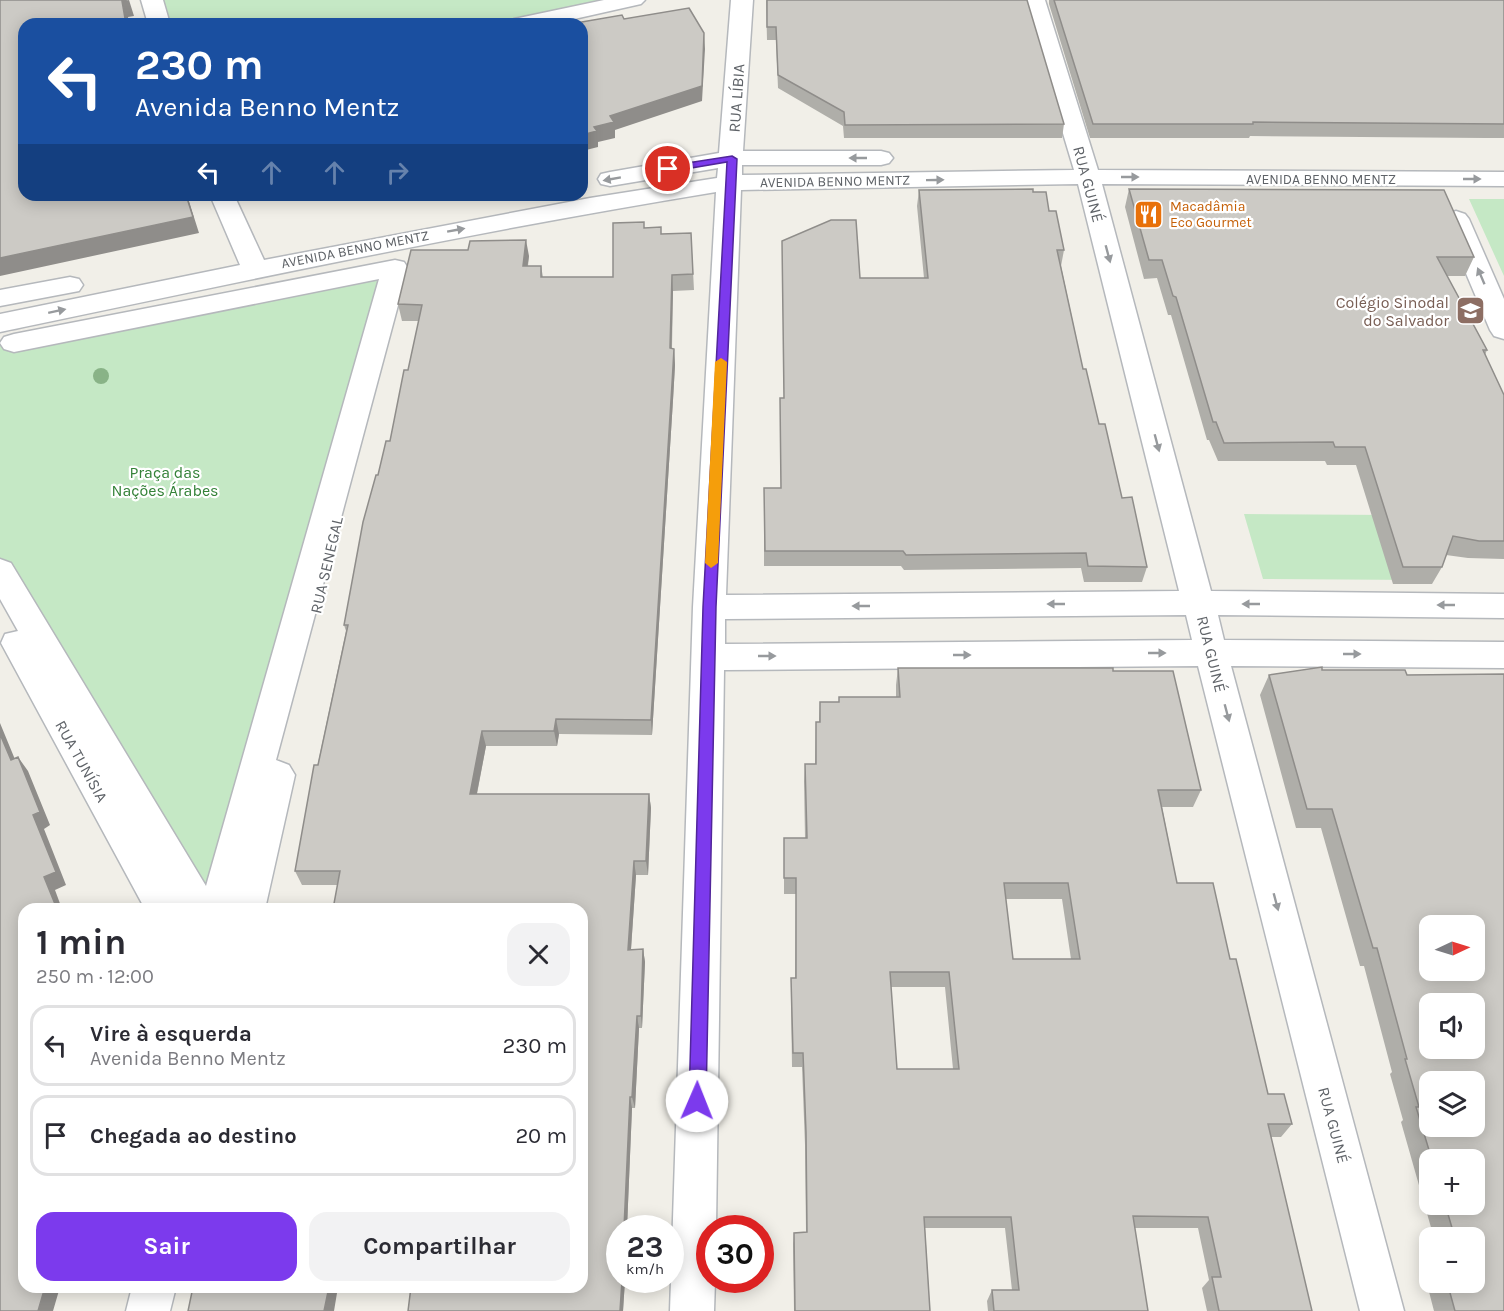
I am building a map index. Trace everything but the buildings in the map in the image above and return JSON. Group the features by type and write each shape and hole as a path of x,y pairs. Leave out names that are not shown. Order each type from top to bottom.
{"street":[{"path":"152,0 157,18"},
{"path":"550,18 634,0"},
{"name":"RUA LÍBIA","path":"692,1311 709,607 742,0"},
{"name":"RUA GUINÉ","path":"1034,0 1085,168 1382,1311"},
{"name":"AVENIDA BENNO MENTZ","path":"1434,169 1504,159"},
{"name":"AVENIDA BENNO MENTZ","path":"588,183 731,171 1085,168 1434,169 1504,179"},
{"path":"1434,169 1504,330"},
{"name":"AVENIDA BENNO MENTZ","path":"399,230 590,205 731,171"},
{"path":"225,201 251,261"},
{"name":"AVENIDA BENNO MENTZ","path":"0,323 251,261 399,230 503,201"},
{"name":"RUA SENEGAL","path":"247,903 399,230"},
{"name":"AVENIDA BENNO MENTZ","path":"0,298 251,261"},
{"path":"0,345 395,268 220,903"},
{"path":"0,571 195,903"},
{"path":"709,607 1199,603 1504,606"},
{"name":"RUA TUNÍSIA","path":"0,613 162,903"},
{"path":"708,657 1211,653 1504,655"},
{"path":"148,1311 152,1293"}],"green space":[{"path":"161,0 610,0 522,18 168,18"},
{"path":"1469,199 1504,199 1504,276"},
{"name":"Praça das Nações Árabes","path":"395,268 220,903 214,903 0,571 0,345"},
{"path":"1244,514 1392,515 1417,580 1263,579"}],"slow traffic":[{"path":"711,563 721,362"}],"place":[{"name":"Macadâmia Eco Gourmet","path":"1149,214"},
{"name":"Colégio Sinodal do Salvador","path":"1470,311"}],"route":[{"path":"668,169 732,159 709,607 697,1101"}]}
